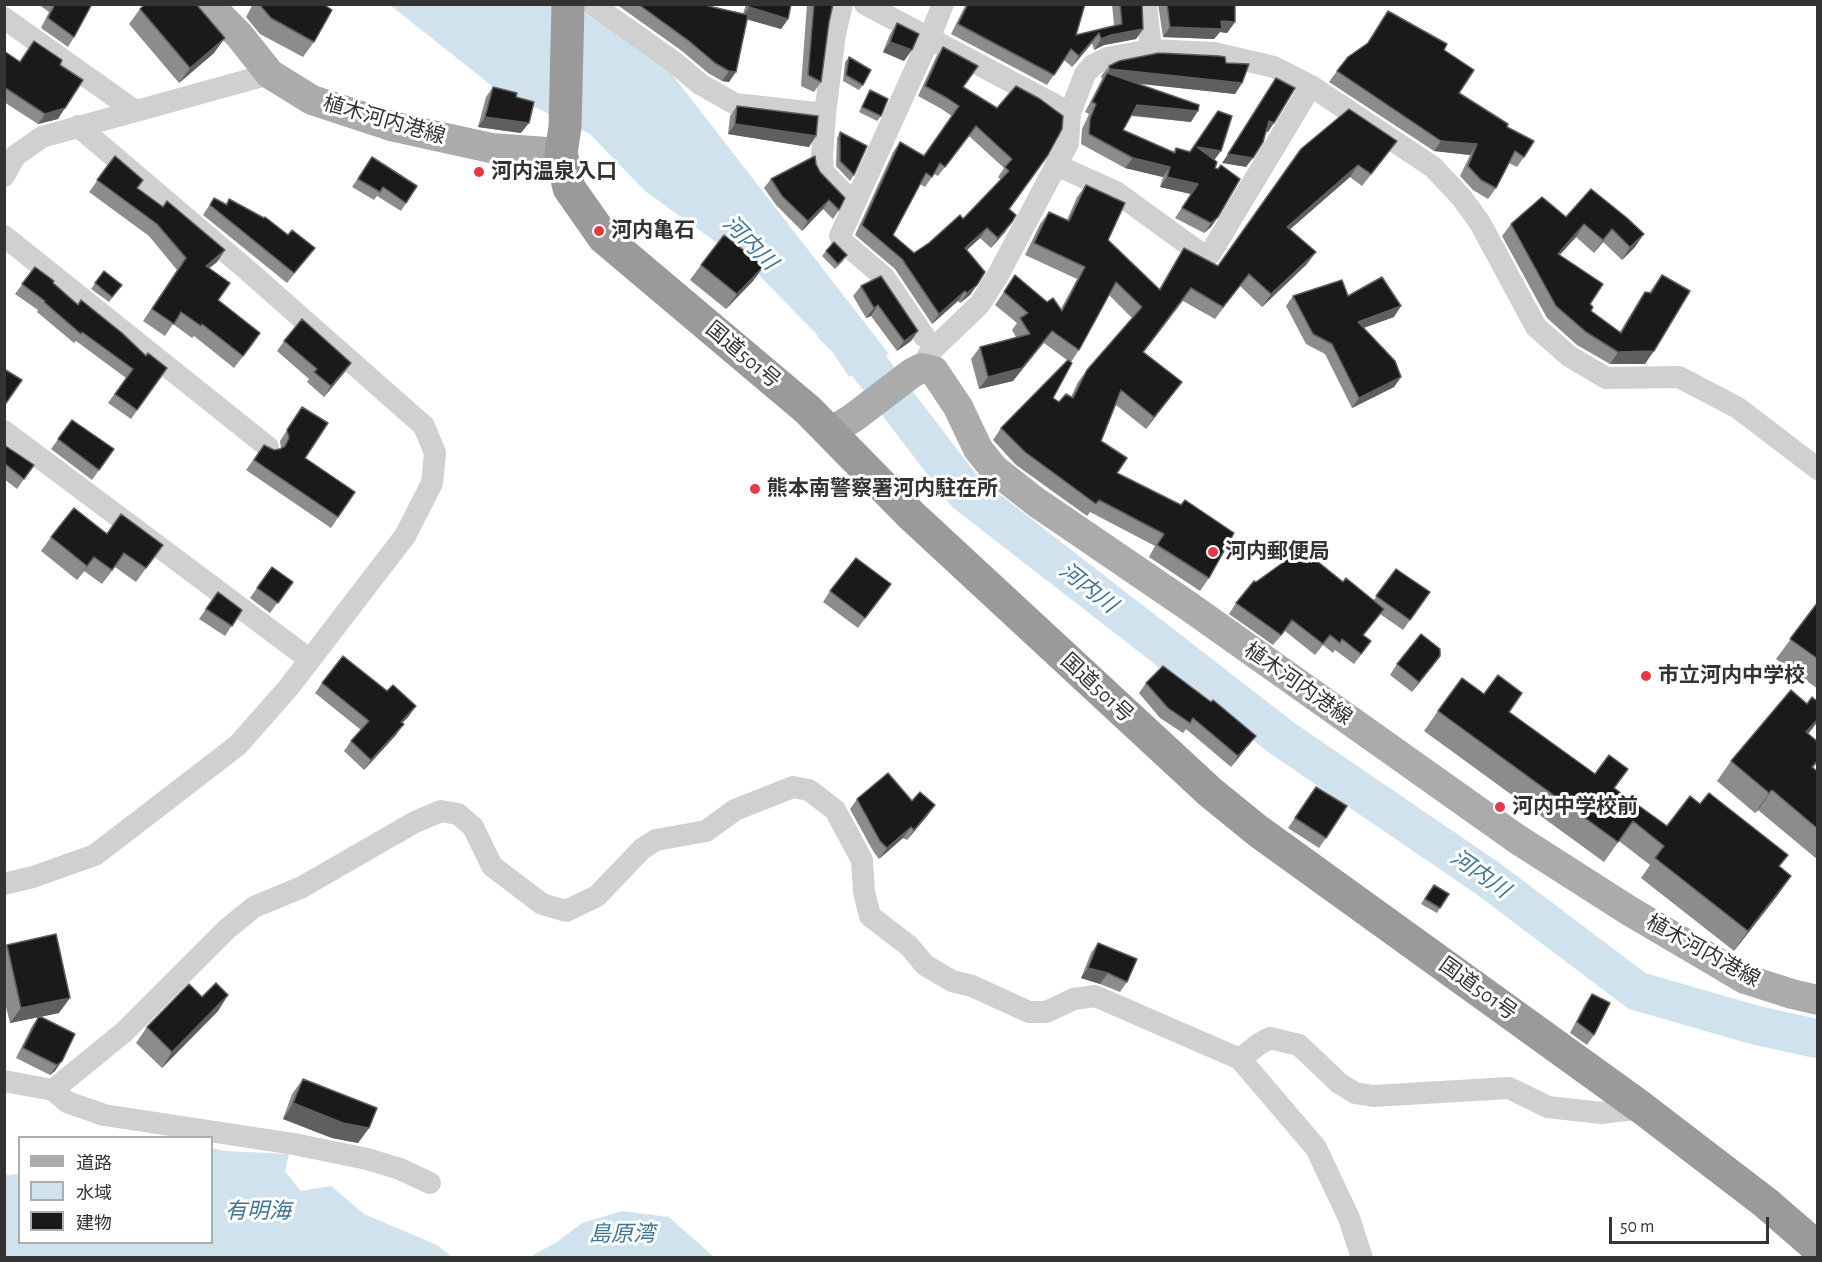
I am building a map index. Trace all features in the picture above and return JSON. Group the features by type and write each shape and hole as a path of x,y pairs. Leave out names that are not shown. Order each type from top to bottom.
{"highway":[{"name":"国道501号","path":"568,4 563,140 569,188 603,238 808,410 842,425 911,515 1210,792 1311,870 1642,1108 1766,1203 1818,1248"}],"main road":[{"name":"植木河内港線","path":"208,4 239,35 270,75 312,100 391,126 491,148 563,140"},
{"name":"植木河内港線","path":"917,370 934,371 958,406 978,449 994,469 1036,502 1187,605 1517,839 1628,910 1746,979 1818,1000"},
{"path":"842,425 917,370"}],"street":[{"path":"842,4 835,34 822,156 824,172 854,204"},
{"path":"865,4 1070,113"},
{"path":"924,336 884,277 843,242 840,236 929,39 942,4"},
{"path":"1146,4 1151,50"},
{"path":"593,5 674,62 700,84 735,104 825,114"},
{"path":"4,18 135,111"},
{"path":"917,370 930,352 980,304 998,275 1068,143 1070,113 1085,74 1094,64 1107,58 1151,50 1214,52 1274,67 1311,86 1433,167 1462,198 1480,224 1536,327 1569,356 1606,378 1678,377 1738,408 1818,469"},
{"path":"4,176 15,156 42,137 270,75"},
{"path":"1056,165 1116,192 1200,253 1210,254 1311,86"},
{"path":"4,884 33,877 95,855 238,745 289,687 405,536 432,483 435,453 424,426 246,269 78,126"},
{"path":"4,236 268,447"},
{"path":"4,431 309,659"},
{"path":"53,1090 124,1032 227,929 254,907 302,887 415,822 441,811 458,814 473,827 492,866 542,904 566,910 597,896 642,849 656,840 706,831 735,810 793,787 809,790 835,810 862,860 864,892 870,916 909,946 925,965 952,981 972,986 1029,1012 1046,1012 1074,999 1095,996 1239,1059 1316,1148 1349,1218 1362,1257"},
{"path":"1239,1059 1270,1038 1299,1045 1339,1083 1355,1092 1373,1096 1509,1088 1548,1107 1601,1113 1642,1108"},
{"path":"4,1081 53,1090 67,1102 104,1115 294,1144 367,1159 400,1169 430,1184"}],"water":[{"path":"390,5 573,5 667,68 889,354 849,377 830,348 752,268 645,191 590,134 492,86"},
{"name":"有明海","path":"213,1148 225,1151 289,1154 285,1171 301,1191 331,1186 364,1214 437,1245 452,1257 5,1257 4,1175 18,1174 18,1244 213,1244"},
{"name":"島原湾","path":"622,1211 669,1217 714,1257 530,1257 557,1242 582,1223"}],"building":[{"path":"55,4 92,4 74,37 48,18"},
{"path":"145,4 196,4 225,38 190,68 140,9"},
{"path":"259,4 323,4 332,10 314,42 271,18"},
{"path":"638,4 709,4 708,6 748,15 736,72 729,71 715,63"},
{"path":"750,4 791,4 788,19 749,7"},
{"path":"814,4 833,4 821,82 808,75"},
{"path":"968,4 1085,4 1076,35 1122,24 1120,4 1142,4 1143,29 1101,39 1099,33 1079,56 1071,49 1054,75 958,24"},
{"path":"1167,4 1235,4 1235,22 1221,21 1222,29 1170,27"},
{"path":"1388,11 1447,44 1444,50 1474,70 1459,93 1508,124 1507,127 1534,141 1524,157 1515,151 1496,188 1481,180 1468,166 1477,144 1441,141 1337,71 1348,57 1368,43"},
{"path":"897,23 919,34 912,50 890,42"},
{"path":"34,41 62,60 60,65 83,80 65,108 45,114 4,87 4,51 20,62"},
{"path":"943,47 978,66 963,87 997,108 1016,86 1040,99 1063,116 1062,129 1048,155 1009,209 1016,215 1012,222 998,238 987,228 965,248 985,272 977,285 967,293 965,291 939,314 902,259 862,225 900,142 924,156 959,106 925,86","holes":["976,126 1012,159 1005,167 1009,171 963,219 960,215 929,243 914,253 893,235 926,173 932,177 940,163 945,167"]},
{"path":"1159,53 1219,56 1225,57 1226,63 1249,64 1242,83 1110,69 1109,66 1119,61"},
{"path":"849,57 871,70 863,85 846,75"},
{"path":"1107,73 1199,105 1198,111 1137,105 1123,130 1175,153 1176,148 1190,152 1218,111 1232,116 1221,151 1197,147 1217,162 1215,168 1218,169 1221,165 1240,179 1218,217 1211,223 1182,208 1198,184 1167,177 1170,167 1133,158 1089,134 1090,119 1096,104 1092,102"},
{"path":"1276,78 1295,88 1274,123 1269,121 1263,142 1253,158 1228,154"},
{"path":"493,87 517,93 516,97 534,102 529,123 485,117"},
{"path":"870,90 888,99 881,116 862,107"},
{"path":"737,106 818,116 816,136 735,124"},
{"path":"1349,109 1397,141 1371,174 1358,165 1287,227 1316,252 1271,294 1249,274 1223,307 1191,288 1143,352 1182,382 1154,417 1121,390 1101,441 1127,458 1117,473 1181,505 1185,500 1234,533 1209,578 1157,545 1164,534 1099,500 1096,504 1025,452 1001,428 1068,360 1072,363 1053,398 1059,402 1066,394 1073,398 1087,370 1142,307 1116,282 1079,350 1052,331 1022,368 988,377 980,347 1030,334 1020,318 1028,313 1004,292 1015,275 1047,302 1053,298 1062,311 1085,267 1034,243 1049,212 1069,221 1086,185 1125,203 1108,240 1160,290 1184,248 1218,266 1301,149"},
{"path":"840,132 867,146 854,175 840,161"},
{"path":"115,156 143,180 137,188 163,207 167,201 225,250 206,266 230,283 218,300 260,333 243,356 202,324 201,326 181,312 174,324 152,309 186,258 157,224 97,180"},
{"path":"815,156 820,172 845,198 839,210 829,200 808,221 782,196 771,179"},
{"path":"372,157 417,186 406,203 383,187 380,192 358,179"},
{"path":"1591,189 1644,234 1630,247 1612,229 1603,240 1584,224 1558,254 1603,284 1590,304 1593,307 1591,311 1621,333 1645,292 1651,293 1662,275 1690,291 1654,351 1618,352 1586,332 1556,306 1511,224 1542,197 1566,217"},
{"path":"214,198 227,205 229,199 265,217 288,235 292,230 315,248 294,273 210,205"},
{"path":"724,235 764,266 737,294 701,265"},
{"path":"834,242 847,255 838,264 826,251"},
{"path":"35,267 54,281 53,283 78,305 81,300 146,356 148,353 167,368 137,410 115,394 133,369 82,332 81,334 45,301 22,284"},
{"path":"104,271 122,285 112,297 95,283"},
{"path":"881,276 918,331 904,341 878,305 874,308 861,286"},
{"path":"1382,277 1401,306 1358,322 1395,361 1401,377 1359,398 1332,344 1313,334 1293,296 1342,280 1348,296"},
{"path":"302,319 351,363 331,386 314,372 317,369 284,341"},
{"path":"4,369 22,380 4,406"},
{"path":"302,407 328,423 305,458 355,492 338,517 254,460 264,445 274,450 285,446 289,438 287,430"},
{"path":"72,420 114,449 99,470 58,439"},
{"path":"4,445 34,465 24,479 4,463"},
{"path":"74,508 107,534 121,514 163,545 146,568 124,553 112,570 94,557 87,566 51,537"},
{"path":"1302,549 1343,582 1346,578 1384,609 1363,635 1371,641 1361,654 1342,639 1340,643 1330,635 1323,644 1292,620 1281,635 1236,603 1254,581 1256,582"},
{"path":"856,558 891,584 865,618 830,591"},
{"path":"272,567 293,582 278,603 257,588"},
{"path":"1396,569 1430,592 1410,620 1376,596"},
{"path":"218,592 242,610 232,626 206,609"},
{"path":"1818,602 1818,659 1790,639"},
{"path":"1421,634 1440,649 1440,656 1419,682 1397,664"},
{"path":"343,656 387,691 393,685 416,706 401,722 404,724 371,760 351,741 369,721 322,683"},
{"path":"1163,666 1211,702 1213,700 1256,736 1238,756 1193,718 1190,723 1168,708 1146,683"},
{"path":"1498,675 1522,693 1509,712 1595,774 1609,755 1628,769 1614,788 1667,826 1690,796 1700,804 1709,793 1788,855 1779,866 1791,876 1748,931 1655,858 1664,846 1633,821 1618,842 1438,711 1462,678 1484,694"},
{"path":"1791,690 1807,704 1812,697 1818,702 1818,719 1806,732 1818,742 1818,760 1812,767 1818,772 1818,829 1772,790 1769,793 1731,761"},
{"path":"888,773 912,801 920,792 935,805 914,830 911,827 887,848 880,841 857,799"},
{"path":"1316,787 1347,806 1326,838 1295,818"},
{"path":"1434,885 1449,894 1440,908 1425,899"},
{"path":"56,934 70,998 21,1008 7,945"},
{"path":"1098,943 1137,959 1127,982 1108,973 1088,968"},
{"path":"216,983 228,995 172,1052 147,1027 189,984 202,997"},
{"path":"1592,994 1610,1003 1594,1035 1577,1022"},
{"path":"39,1016 75,1034 62,1061 57,1065 23,1048"},
{"path":"303,1079 377,1108 369,1128 343,1123 293,1103"}],"waterway":[{"name":"河内川","path":"834,326 853,345 966,493 1282,738 1490,880 1637,991 1755,1025 1818,1039"}],"place":[{"name":"河内温泉入口","path":"479,172"},
{"name":"河内亀石","path":"599,231"},
{"name":"熊本南警察署河内駐在所","path":"755,489"},
{"name":"河内郵便局","path":"1213,552"},
{"name":"市立河内中学校","path":"1646,676"},
{"name":"河内中学校前","path":"1500,807"}]}
